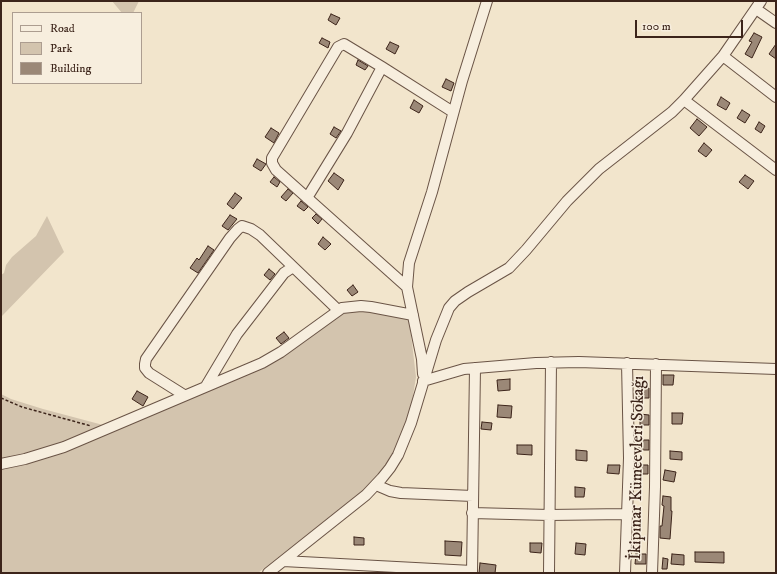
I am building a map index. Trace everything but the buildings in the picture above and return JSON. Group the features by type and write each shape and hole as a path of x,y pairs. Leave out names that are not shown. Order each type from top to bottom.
{"street":[{"path":"423,381 422,359 407,287 409,263 432,192 453,112 487,1"},
{"path":"268,573 361,499 376,485 390,468 405,440 443,319 455,301 509,268 567,201 599,169 672,112 723,56 758,5 776,23"},
{"path":"407,287 273,167 272,158 338,47 344,44 382,66 453,112"},
{"path":"723,56 776,97"},
{"path":"307,198 346,133 382,66"},
{"path":"684,100 776,170"},
{"path":"184,395 149,373 144,364 146,359 238,229 242,226 256,232 338,310"},
{"path":"206,386 237,334 284,273 293,267"},
{"path":"1,464 48,452 104,430 272,358 338,310 361,306 413,314"},
{"path":"549,573 551,362"},
{"name":"İkipınar Kümeevleri Sokağı","path":"423,381 464,369 551,362 656,364 776,369"},
{"name":"İkipınar Kümeevleri Sokağı","path":"625,573 629,458 627,364"},
{"name":"İkipınar Kümeevleri Sokağı","path":"652,573 655,487 656,364"},
{"path":"283,561 472,572 475,368"},
{"path":"376,485 390,491 401,493 473,496"},
{"name":"İkipınar Kümeevleri Sokağı","path":"472,513 549,515 626,514"}],"path":[{"path":"1,398 22,407 104,430"}],"green space":[{"path":"112,1 139,1 134,12 121,12"},
{"path":"47,216 64,252 1,317 1,275 4,273 6,265 12,257 36,236"},
{"path":"353,311 374,312 409,318 416,377 411,408 401,438 383,470 366,488 258,573 1,573 1,394 11,399 43,409 103,425 265,366 340,313"}]}
